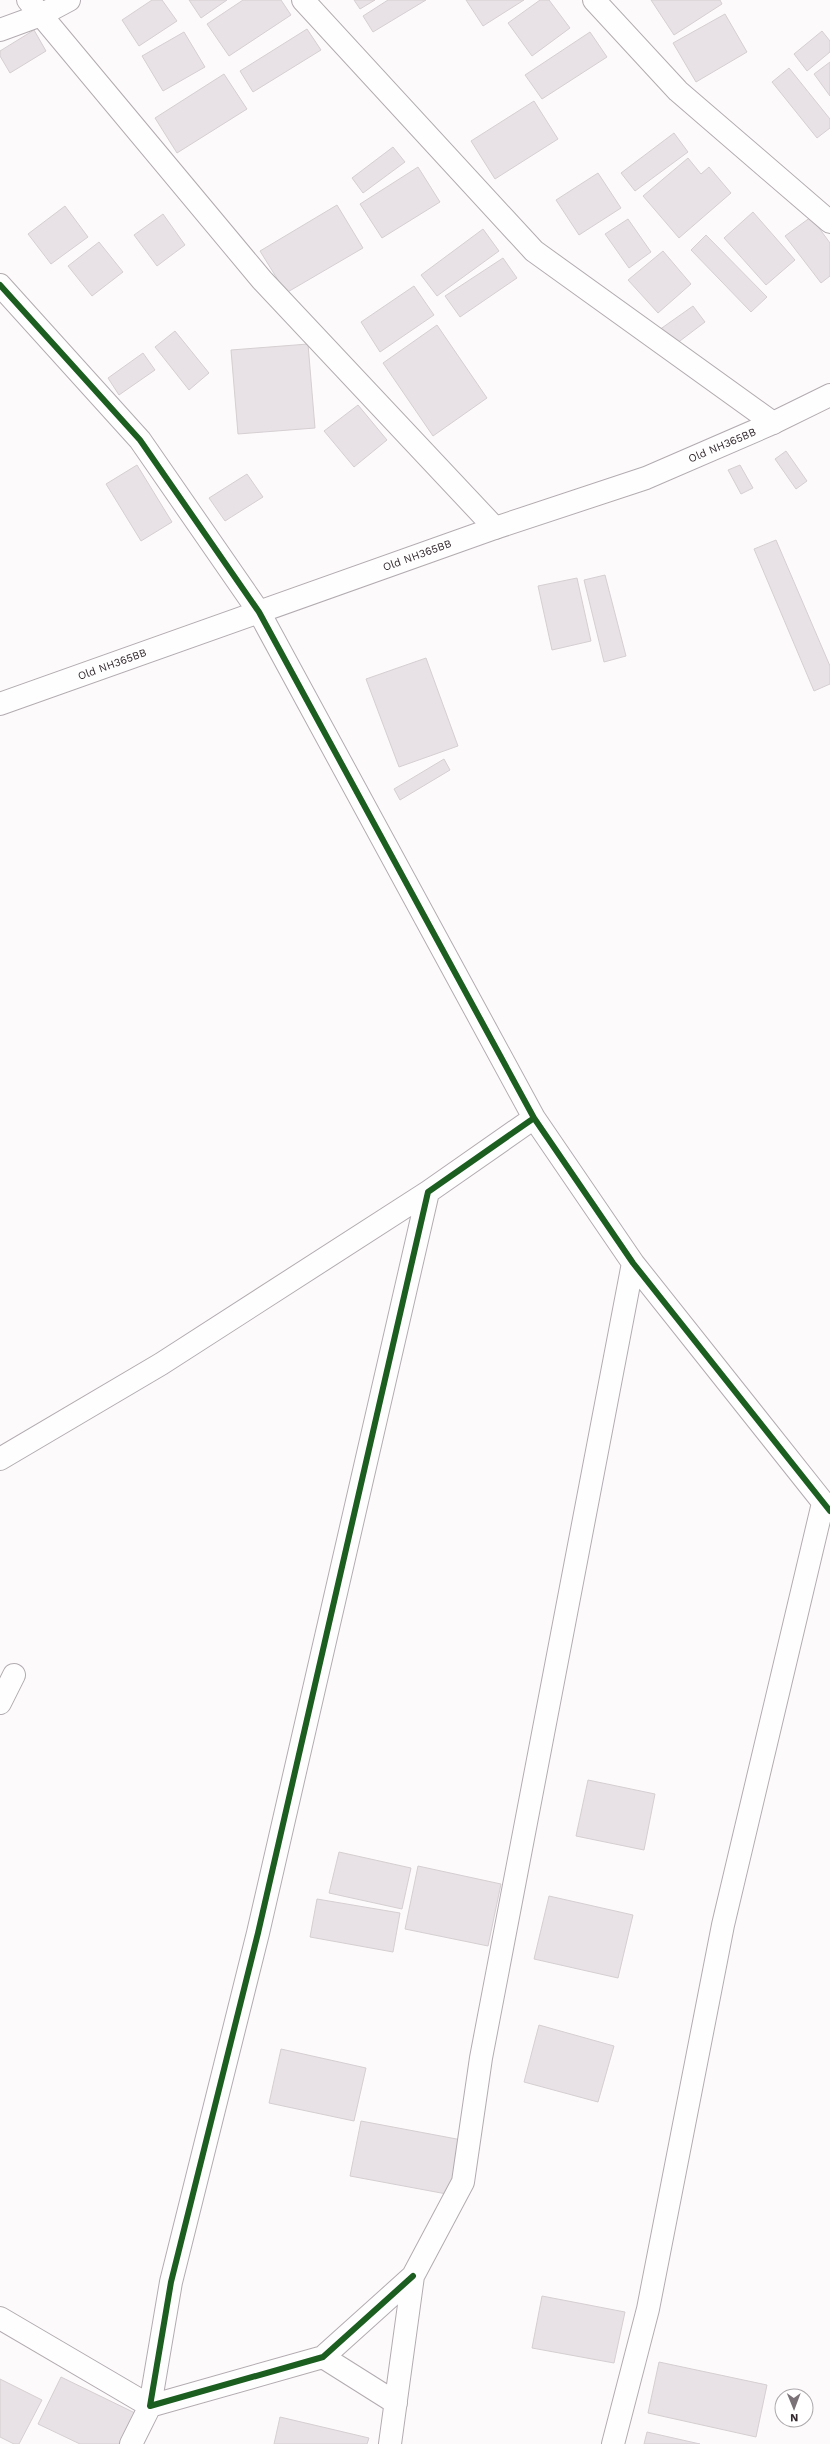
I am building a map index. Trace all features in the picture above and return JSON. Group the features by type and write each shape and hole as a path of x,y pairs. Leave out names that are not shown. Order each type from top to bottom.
{"street":[{"path":"0,30 35,7 69,0"},
{"path":"303,0 534,251 773,423"},
{"path":"594,0 678,91 830,222"},
{"path":"35,7 262,280 495,528"},
{"path":"0,285 140,440 259,612 534,1118 633,1263 826,1507 723,1925 648,2308 613,2444"},
{"name":"Old NH365BB","path":"0,704 495,528 646,478 773,423 830,395"},
{"path":"0,1459 161,1364 428,1192 534,1118"},
{"path":"131,2444 150,2406 171,2282 258,1933 428,1192"},
{"path":"0,2318 150,2406 323,2357 413,2276 463,2182 481,2058 633,1263"},
{"path":"0,1703 14,1675"},
{"path":"390,2444 413,2276"},
{"path":"323,2357 396,2403"}],"building":[{"path":"152,0 162,0 177,21 139,46 122,20"},
{"path":"189,0 227,0 201,18"},
{"path":"243,0 281,0 291,15 229,56 207,24"},
{"path":"354,0 375,0 360,9"},
{"path":"388,0 426,0 373,32 363,16"},
{"path":"466,0 524,0 483,26"},
{"path":"540,0 549,0 570,28 532,56 508,23"},
{"path":"651,0 720,0 722,4 674,35"},
{"path":"725,14 747,52 696,82 673,43"},
{"path":"307,29 321,50 253,92 240,71"},
{"path":"34,30 46,51 10,73 0,56 0,51"},
{"path":"822,31 830,41 830,52 807,71 794,54"},
{"path":"184,32 205,67 163,91 142,56"},
{"path":"590,32 607,57 542,99 525,75"},
{"path":"830,62 830,96 814,74"},
{"path":"789,68 830,119 830,128 817,138 772,82"},
{"path":"224,74 247,109 177,153 155,118"},
{"path":"534,101 558,139 495,179 471,141"},
{"path":"674,133 688,152 635,191 621,173"},
{"path":"393,147 405,162 363,193 352,178"},
{"path":"688,158 701,174 709,167 731,193 679,238 643,196"},
{"path":"418,167 440,202 382,238 360,204"},
{"path":"598,173 621,208 579,235 556,200"},
{"path":"337,205 363,248 286,293 260,251"},
{"path":"65,206 88,237 51,264 28,234"},
{"path":"753,212 795,260 766,285 724,238"},
{"path":"163,214 185,245 157,266 134,235"},
{"path":"811,217 830,243 830,276 821,283 785,236"},
{"path":"628,219 651,252 629,268 605,234"},
{"path":"483,229 499,251 437,296 421,275"},
{"path":"706,235 767,297 751,312 691,250"},
{"path":"99,242 123,272 92,296 68,266"},
{"path":"663,251 691,284 658,313 628,280"},
{"path":"503,258 517,278 460,317 445,296"},
{"path":"414,286 434,315 380,352 361,322"},
{"path":"693,306 705,322 672,347 659,330"},
{"path":"437,325 487,398 433,436 383,363"},
{"path":"175,331 209,373 189,390 155,347"},
{"path":"308,344 315,428 238,434 231,350"},
{"path":"143,353 155,370 119,395 108,378"},
{"path":"358,405 387,440 354,467 324,431"},
{"path":"786,451 807,481 796,489 775,459"},
{"path":"137,465 172,522 141,541 106,484"},
{"path":"740,465 753,488 741,494 728,470"},
{"path":"247,474 263,497 225,521 209,498"},
{"path":"776,540 830,666 830,684 814,691 754,549"},
{"path":"605,575 626,656 604,662 584,580"},
{"path":"577,578 591,641 552,650 538,586"},
{"path":"426,658 458,746 399,767 366,679"},
{"path":"444,759 450,770 400,800 394,789"},
{"path":"588,1780 655,1794 644,1850 576,1836"},
{"path":"339,1852 411,1868 402,1909 329,1893"},
{"path":"418,1866 501,1884 488,1946 405,1929"},
{"path":"549,1896 633,1915 618,1978 534,1959"},
{"path":"317,1899 400,1913 393,1952 310,1937"},
{"path":"539,2025 614,2046 598,2102 524,2082"},
{"path":"281,2049 366,2068 354,2121 269,2103"},
{"path":"361,2121 462,2140 452,2195 350,2176"},
{"path":"542,2296 625,2312 614,2363 532,2348"},
{"path":"659,2362 767,2385 756,2437 648,2413"},
{"path":"61,2377 135,2413 119,2444 80,2444 38,2424"},
{"path":"0,2379 42,2400 19,2444 14,2444 0,2437"},
{"path":"280,2417 369,2438 367,2444 274,2444"},
{"path":"647,2432 700,2444 644,2444"}],"cycle path":[{"path":"0,285 140,440 259,612 534,1118 633,1263 830,1511"},
{"path":"413,2276 323,2357 150,2406 171,2282 258,1933 428,1192 534,1118"}]}
